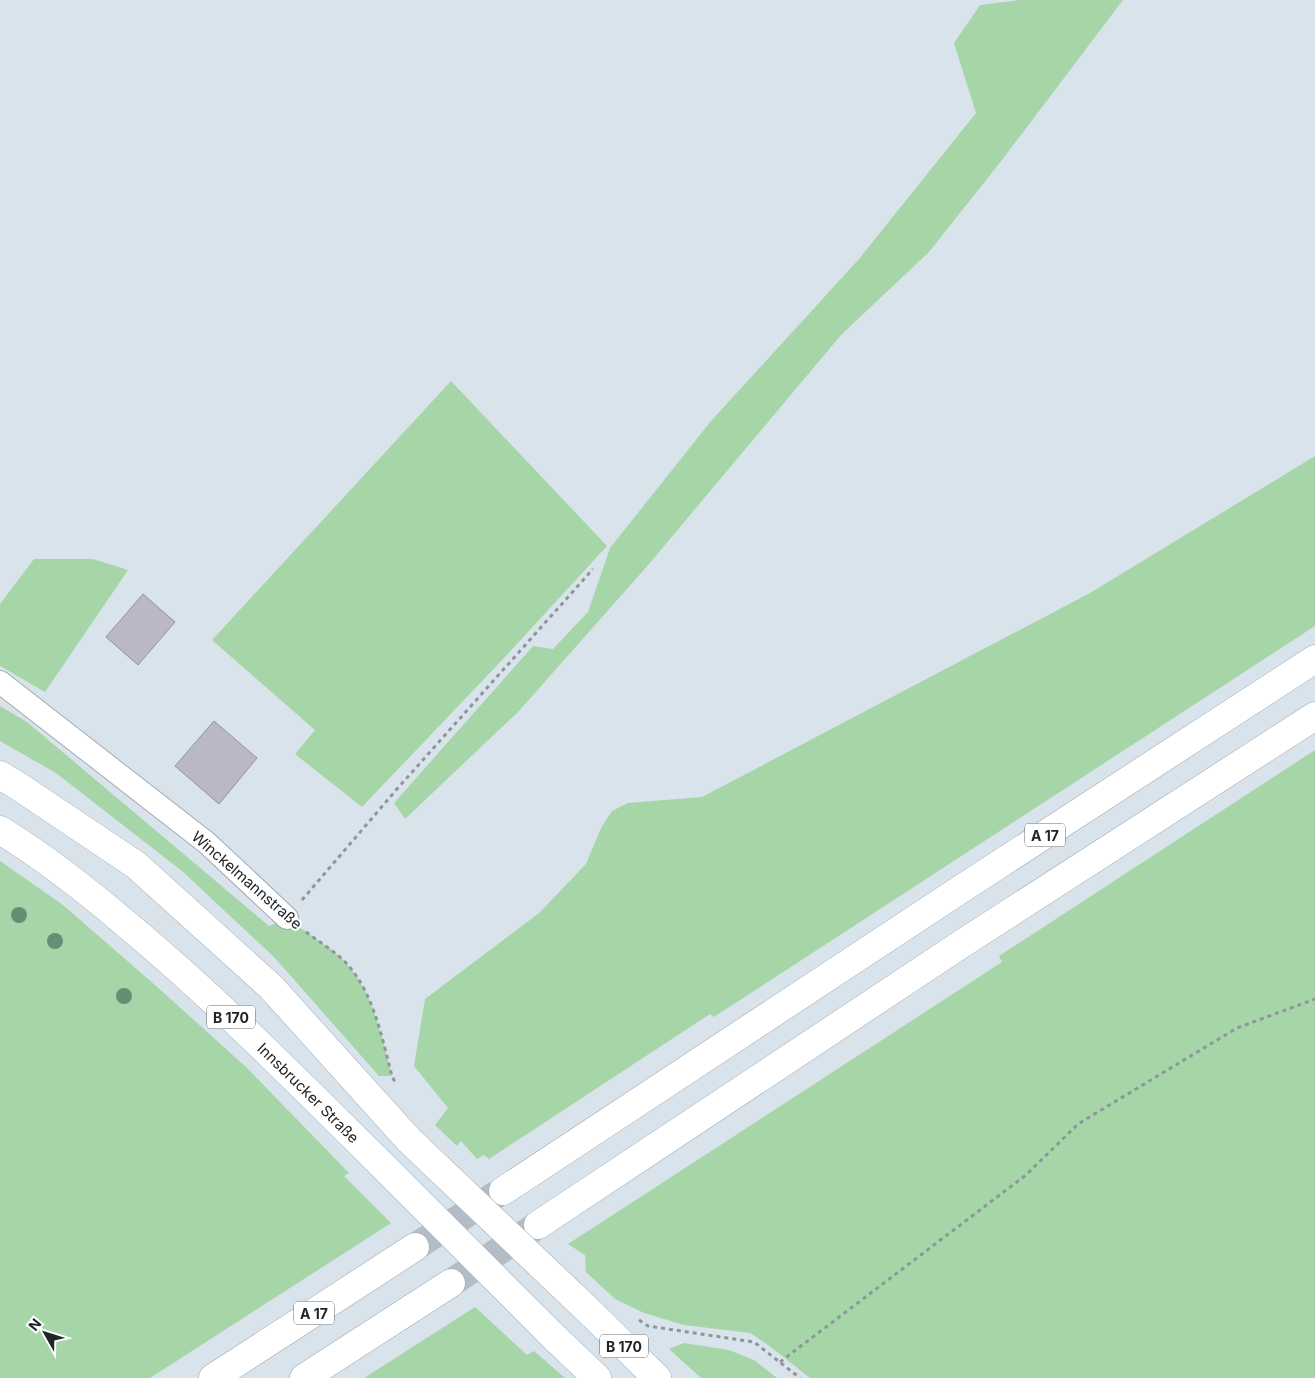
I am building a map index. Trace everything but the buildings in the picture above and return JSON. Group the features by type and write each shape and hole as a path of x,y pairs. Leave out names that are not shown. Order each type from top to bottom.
{"main road":[{"name":"A 17","path":"503,1191 955,893 1315,659"},
{"path":"538,1225 963,943 1315,716"},
{"name":"B 170","path":"0,775 136,865 270,987 409,1140 657,1378"},
{"name":"Innsbrucker Straße","path":"0,830 31,849 78,884 218,1004 597,1378"},
{"name":"A 17","path":"213,1378 415,1248"},
{"path":"312,1374 451,1283"}],"street":[{"name":"Winckelmannstraße","path":"0,682 207,843 287,918"}],"path":[{"path":"287,918 397,789 593,569"},
{"name":"Winckelmannstraße","path":"287,918 340,958 360,982 375,1014 396,1085"},
{"path":"780,1362 1026,1175 1078,1124 1237,1028 1315,999"},
{"path":"634,1316 648,1326 754,1342 800,1378"}],"green space":[{"path":"1019,0 1123,0 1002,160 929,252 841,335 649,564 519,711 405,819 394,803 533,646 553,649 588,612 610,548 711,421 859,259 976,113 954,43 980,5"},
{"path":"451,381 607,546 504,658 362,807 295,754 315,730 212,640"},
{"path":"1315,456 1315,626 714,1017 710,1014 489,1159 484,1155 477,1159 461,1141 457,1146 435,1125 448,1108 414,1066 425,999 539,913 586,864 601,828 612,811 628,803 702,797 1090,593"},
{"path":"34,559 93,559 128,570 45,692 0,666 0,604"},
{"path":"0,706 27,722 269,926 287,918 340,957 351,969 368,997 379,1028 392,1076 379,1076 274,957 182,871 56,773 0,741"},
{"path":"1315,750 1315,1378 810,1378 750,1333 684,1325 644,1313 615,1299 586,1272 585,1255 568,1244 1002,962 999,956"},
{"path":"0,861 63,905 246,1067 349,1173 344,1176 391,1223 150,1378 0,1378"},
{"path":"475,1307 527,1355 534,1351 565,1378 364,1378"},
{"path":"684,1343 729,1350 754,1360 777,1378 701,1378 669,1349"}],"tunnel":[{"path":"415,1247 497,1194"},
{"path":"451,1283 535,1227"}]}
